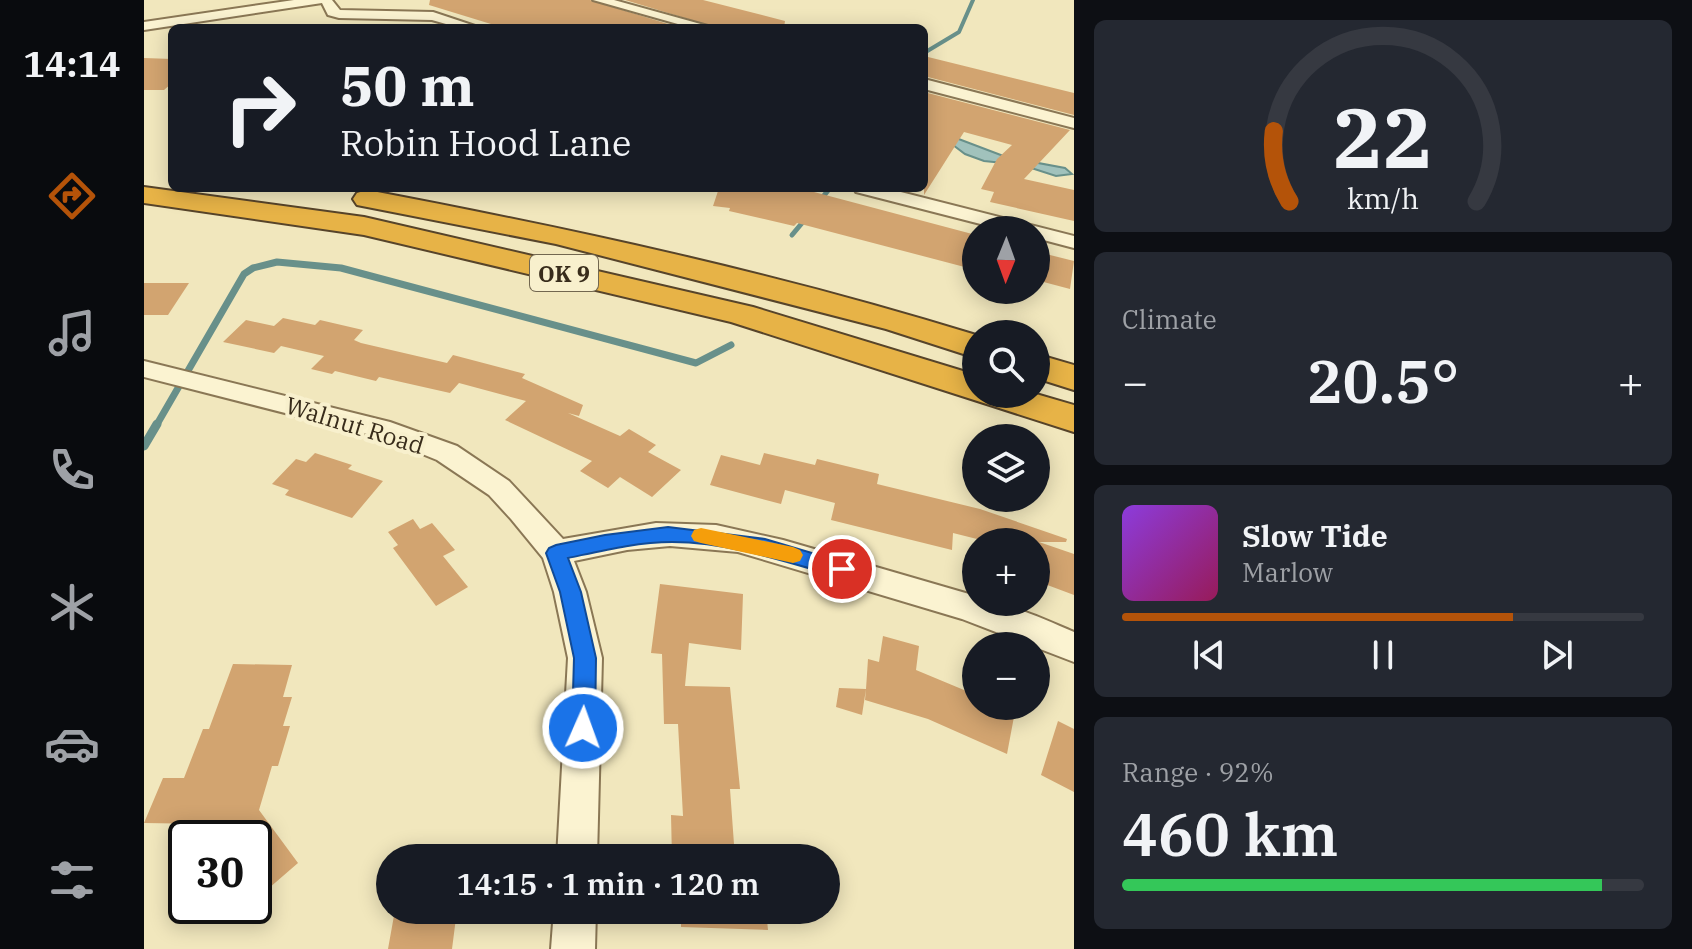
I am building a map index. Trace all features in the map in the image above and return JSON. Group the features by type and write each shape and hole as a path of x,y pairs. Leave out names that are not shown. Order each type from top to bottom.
{"highway":[{"name":"OK 9","path":"324,192 558,235 898,322 962,343"},
{"name":"OK 9","path":"144,195 379,229 741,314 962,384"},
{"path":"1050,370 1074,378"},
{"path":"1039,408 1074,419"}],"street":[{"path":"144,26 319,0"},
{"path":"326,0 333,12 339,14 433,16 460,24"},
{"path":"347,0 360,12 372,15"},
{"path":"599,0 692,24"},
{"path":"362,24 372,15"},
{"path":"393,24 402,15"},
{"path":"928,85 1074,123"},
{"path":"879,192 972,216"},
{"path":"1050,236 1074,242"},
{"name":"Walnut Road","path":"150,370 390,431 447,453 499,488 556,553 570,592 585,658 578,844"},
{"path":"556,553 605,542 668,534 720,538 765,547 982,610 1074,647"},
{"path":"573,949 574,924"}],"water":[{"path":"956,138 1006,157 1065,168 1072,174 1056,176 1022,165 984,161 965,154 953,145"}],"building":[{"path":"430,0 590,0 668,24 491,24 429,5"},
{"path":"625,0 703,0 785,21 785,24 705,24"},
{"path":"928,57 1074,93 1074,115 928,77"},
{"path":"144,58 168,59 168,86 164,90 144,90"},
{"path":"928,93 1070,130 1024,179 1074,190 1074,221 990,202 994,192 981,189 997,159 1012,145 964,132 928,189"},
{"path":"718,192 814,192 962,231 962,266 797,223 794,226 729,211 730,208 713,206"},
{"path":"1050,255 1074,261 1070,289 1050,284"},
{"path":"144,283 189,283 168,315 144,315"},
{"path":"283,318 315,325 320,320 363,330 354,340 447,363 453,355 525,374 522,378 583,405 579,416 568,413 620,436 629,429 656,445 648,452 681,470 652,497 620,477 608,488 580,471 592,461 505,420 526,401 459,383 450,393 379,377 376,381 335,371 332,374 311,369 324,356 281,346 274,353 223,342 246,320 274,326"},
{"path":"315,453 352,465 348,469 383,481 352,518 285,495 289,490 272,484 296,459 306,462"},
{"path":"764,453 815,465 817,459 879,474 877,484 962,505 962,512 989,512 1035,528 962,528 962,535 953,533 952,550 831,520 835,503 785,490 781,504 710,485 721,455 760,465"},
{"path":"413,519 420,529 432,523 455,550 443,556 468,587 436,606 393,548 398,545 388,532"},
{"path":"1050,533 1067,539 1066,542 1050,542"},
{"path":"1050,546 1074,554 1074,595 1050,586"},
{"path":"660,584 743,594 741,650 689,643 685,686 730,687 740,789 730,789 734,844 672,844 671,815 683,816 678,724 664,724 662,654 651,653"},
{"path":"883,636 919,646 916,670 962,689 962,720 1013,720 1007,754 928,719 865,700 868,659 879,662"},
{"path":"233,664 292,665 283,697 292,697 283,726 290,726 278,766 272,766 259,810 266,820 168,820 168,823 144,823 163,778 184,778 203,729 209,729"},
{"path":"839,688 866,689 862,715 836,707"},
{"path":"1058,721 1074,729 1074,792 1041,775"},
{"path":"272,828 298,863 272,885"},
{"path":"392,924 455,924 452,949 388,949"},
{"path":"681,924 767,924 768,930 681,927"}],"waterway":[{"path":"928,51 959,32 973,0"},
{"path":"818,203 827,192"},
{"path":"792,235 807,217"},
{"path":"156,426 244,274 253,268 277,262 341,268 696,363 731,345"},
{"path":"144,446 157,424"}],"slow traffic":[{"path":"701,536 793,555"}],"route":[{"path":"583,728 585,658 570,592 556,553 605,542 668,534 690,535 765,547 842,569"}]}
